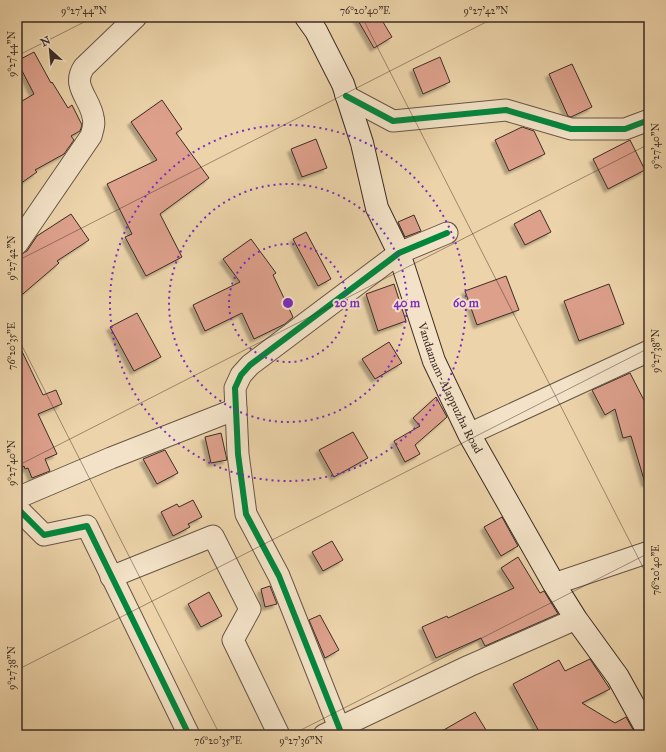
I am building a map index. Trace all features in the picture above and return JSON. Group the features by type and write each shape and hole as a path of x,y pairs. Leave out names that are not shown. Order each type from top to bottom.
{"main road":[{"name":"Vandaanam-Alappuzha Road","path":"306,17 316,32 343,84 362,143 377,208 399,253 434,361 469,434 554,584 576,619 618,677 649,733"}],"street":[{"path":"17,244 91,136 94,125 93,115 78,82 79,75 84,67 136,17"},
{"path":"346,96 393,121 506,110 571,129 626,129 649,120"},
{"path":"447,233 399,253 250,365 241,375 235,388 238,454 246,514 279,576 335,732 469,666 576,619"},
{"path":"469,434 649,351"},
{"path":"17,498 111,458 236,409"},
{"path":"17,508 44,535 87,526 189,735"},
{"path":"111,577 213,536 250,609 233,640 279,735"},
{"path":"554,584 649,552"}],"building":[{"path":"356,17 380,17 392,37 374,48"},
{"path":"34,52 51,83 52,82 68,108 72,105 82,125 80,131 71,136 74,140 64,154 35,170 37,172 17,186 17,104 34,94 17,61"},
{"path":"440,57 450,82 423,94 413,69"},
{"path":"572,64 592,107 571,117 568,116 549,74"},
{"path":"162,100 182,129 176,133 209,178 160,214 182,257 146,276 125,237 132,234 107,184 157,160 131,122"},
{"path":"522,127 534,131 545,154 509,171 495,140"},
{"path":"316,139 327,168 302,177 291,149"},
{"path":"630,140 645,170 608,189 593,159"},
{"path":"540,210 551,232 525,245 514,224"},
{"path":"71,214 89,240 57,261 59,263 17,299 17,256 27,251 37,236"},
{"path":"414,215 421,231 405,237 398,222"},
{"path":"306,232 331,279 318,286 293,239"},
{"path":"251,239 276,273 273,275 293,317 285,324 254,339 242,313 205,331 193,305 240,282 223,259"},
{"path":"506,276 519,310 477,325 465,291"},
{"path":"394,284 406,321 378,331 366,294"},
{"path":"609,284 624,324 579,341 564,301"},
{"path":"137,313 161,357 134,371 110,327"},
{"path":"17,341 43,395 56,390 62,404 38,414 57,454 45,459 50,471 32,478 28,468 25,469 24,466 17,470"},
{"path":"389,342 402,363 375,379 362,359"},
{"path":"630,373 649,410 649,483 645,483 631,436 623,438 615,409 605,415 592,390"},
{"path":"436,397 447,417 415,445 420,454 405,462 394,441 420,426 413,418"},
{"path":"353,432 368,458 334,477 319,450"},
{"path":"221,433 227,460 211,463 205,437"},
{"path":"165,450 178,473 157,484 143,459"},
{"path":"193,500 202,517 188,524 190,527 173,536 161,512 177,504 179,507"},
{"path":"502,517 518,546 501,556 484,527"},
{"path":"332,541 343,560 323,571 312,552"},
{"path":"518,557 540,593 544,591 558,614 485,646 481,638 436,658 422,627 447,616 448,618 514,588 501,568"},
{"path":"270,586 277,604 265,607 261,589"},
{"path":"209,592 222,616 201,627 188,604"},
{"path":"320,615 339,650 325,658 309,620"},
{"path":"590,659 610,689 582,703 615,723 626,717 636,735 541,735 513,684 559,660 565,671"},
{"path":"475,712 489,735 435,735"}],"cycle path":[{"path":"346,96 393,121 506,110 571,129 625,129 649,120"},
{"path":"342,735 279,576 246,514 238,454 235,388 241,375 250,365 399,253 447,233"},
{"path":"17,508 44,535 87,526 189,735"}]}
